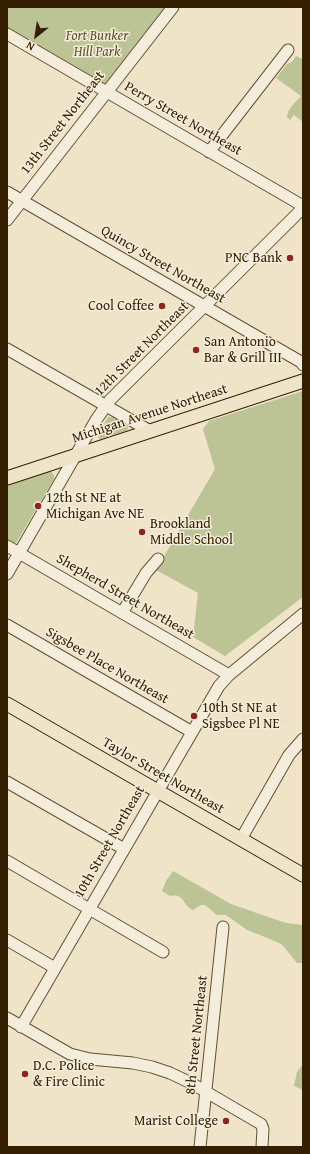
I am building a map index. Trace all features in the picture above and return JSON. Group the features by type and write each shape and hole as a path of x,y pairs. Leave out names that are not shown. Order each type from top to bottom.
{"main road":[{"name":"Michigan Avenue Northeast","path":"7,478 303,381"},
{"name":"Taylor Street Northeast","path":"7,704 303,875"}],"street":[{"name":"13th Street Northeast","path":"7,220 172,7"},
{"name":"Perry Street Northeast","path":"7,34 303,207"},
{"path":"209,152 288,50"},
{"name":"Quincy Street Northeast","path":"7,192 291,356 303,365"},
{"name":"12th Street Northeast","path":"7,574 75,455 106,406 115,395 205,307 303,207"},
{"path":"7,349 150,432"},
{"name":"Shepherd Street Northeast","path":"7,546 229,675"},
{"path":"122,613 146,573 158,559"},
{"name":"10th Street Northeast","path":"21,1027 216,689 229,675 301,619"},
{"name":"Sigsbee Place Northeast","path":"7,625 192,732"},
{"path":"241,839 289,755 303,739"},
{"path":"7,782 124,850"},
{"path":"7,861 163,952"},
{"name":"8th Street Northeast","path":"200,1147 223,926"},
{"path":"7,940 55,968"},
{"path":"7,1018 70,1054 90,1059 126,1062 152,1067 177,1076 261,1124 264,1129 262,1147"}],"green space":[{"name":"Fort Bunker Hill Park","path":"7,7 172,7 106,92 7,34"},
{"path":"296,56 303,59 303,122 294,115 290,120 287,117 290,108 301,96 276,78 287,64 292,62"},
{"path":"303,391 303,597 225,656 193,637 198,593 156,570 215,469 203,429 209,421"},
{"path":"108,417 113,417 127,425 128,429 126,431 100,439 98,435"},
{"path":"48,471 53,474 54,479 14,544 7,540 7,485"},
{"path":"173,871 231,904 286,923 303,925 303,962 297,963 281,944 247,930 226,915 217,915 205,905 201,905 193,910 189,908 179,896 170,896 162,891 166,881"},
{"path":"303,1064 303,1090 294,1086 297,1072"}],"place":[{"name":"PNC Bank","path":"290,258"},
{"name":"Cool Coffee","path":"162,306"},
{"name":"San Antonio Bar & Grill III","path":"196,350"},
{"name":"12th St NE at Michigan Ave NE","path":"38,506"},
{"name":"Brookland Middle School","path":"142,532"},
{"name":"10th St NE at Sigsbee Pl NE","path":"194,716"},
{"name":"D.C. Police & Fire Clinic","path":"25,1074"},
{"name":"Marist College","path":"226,1121"}]}
